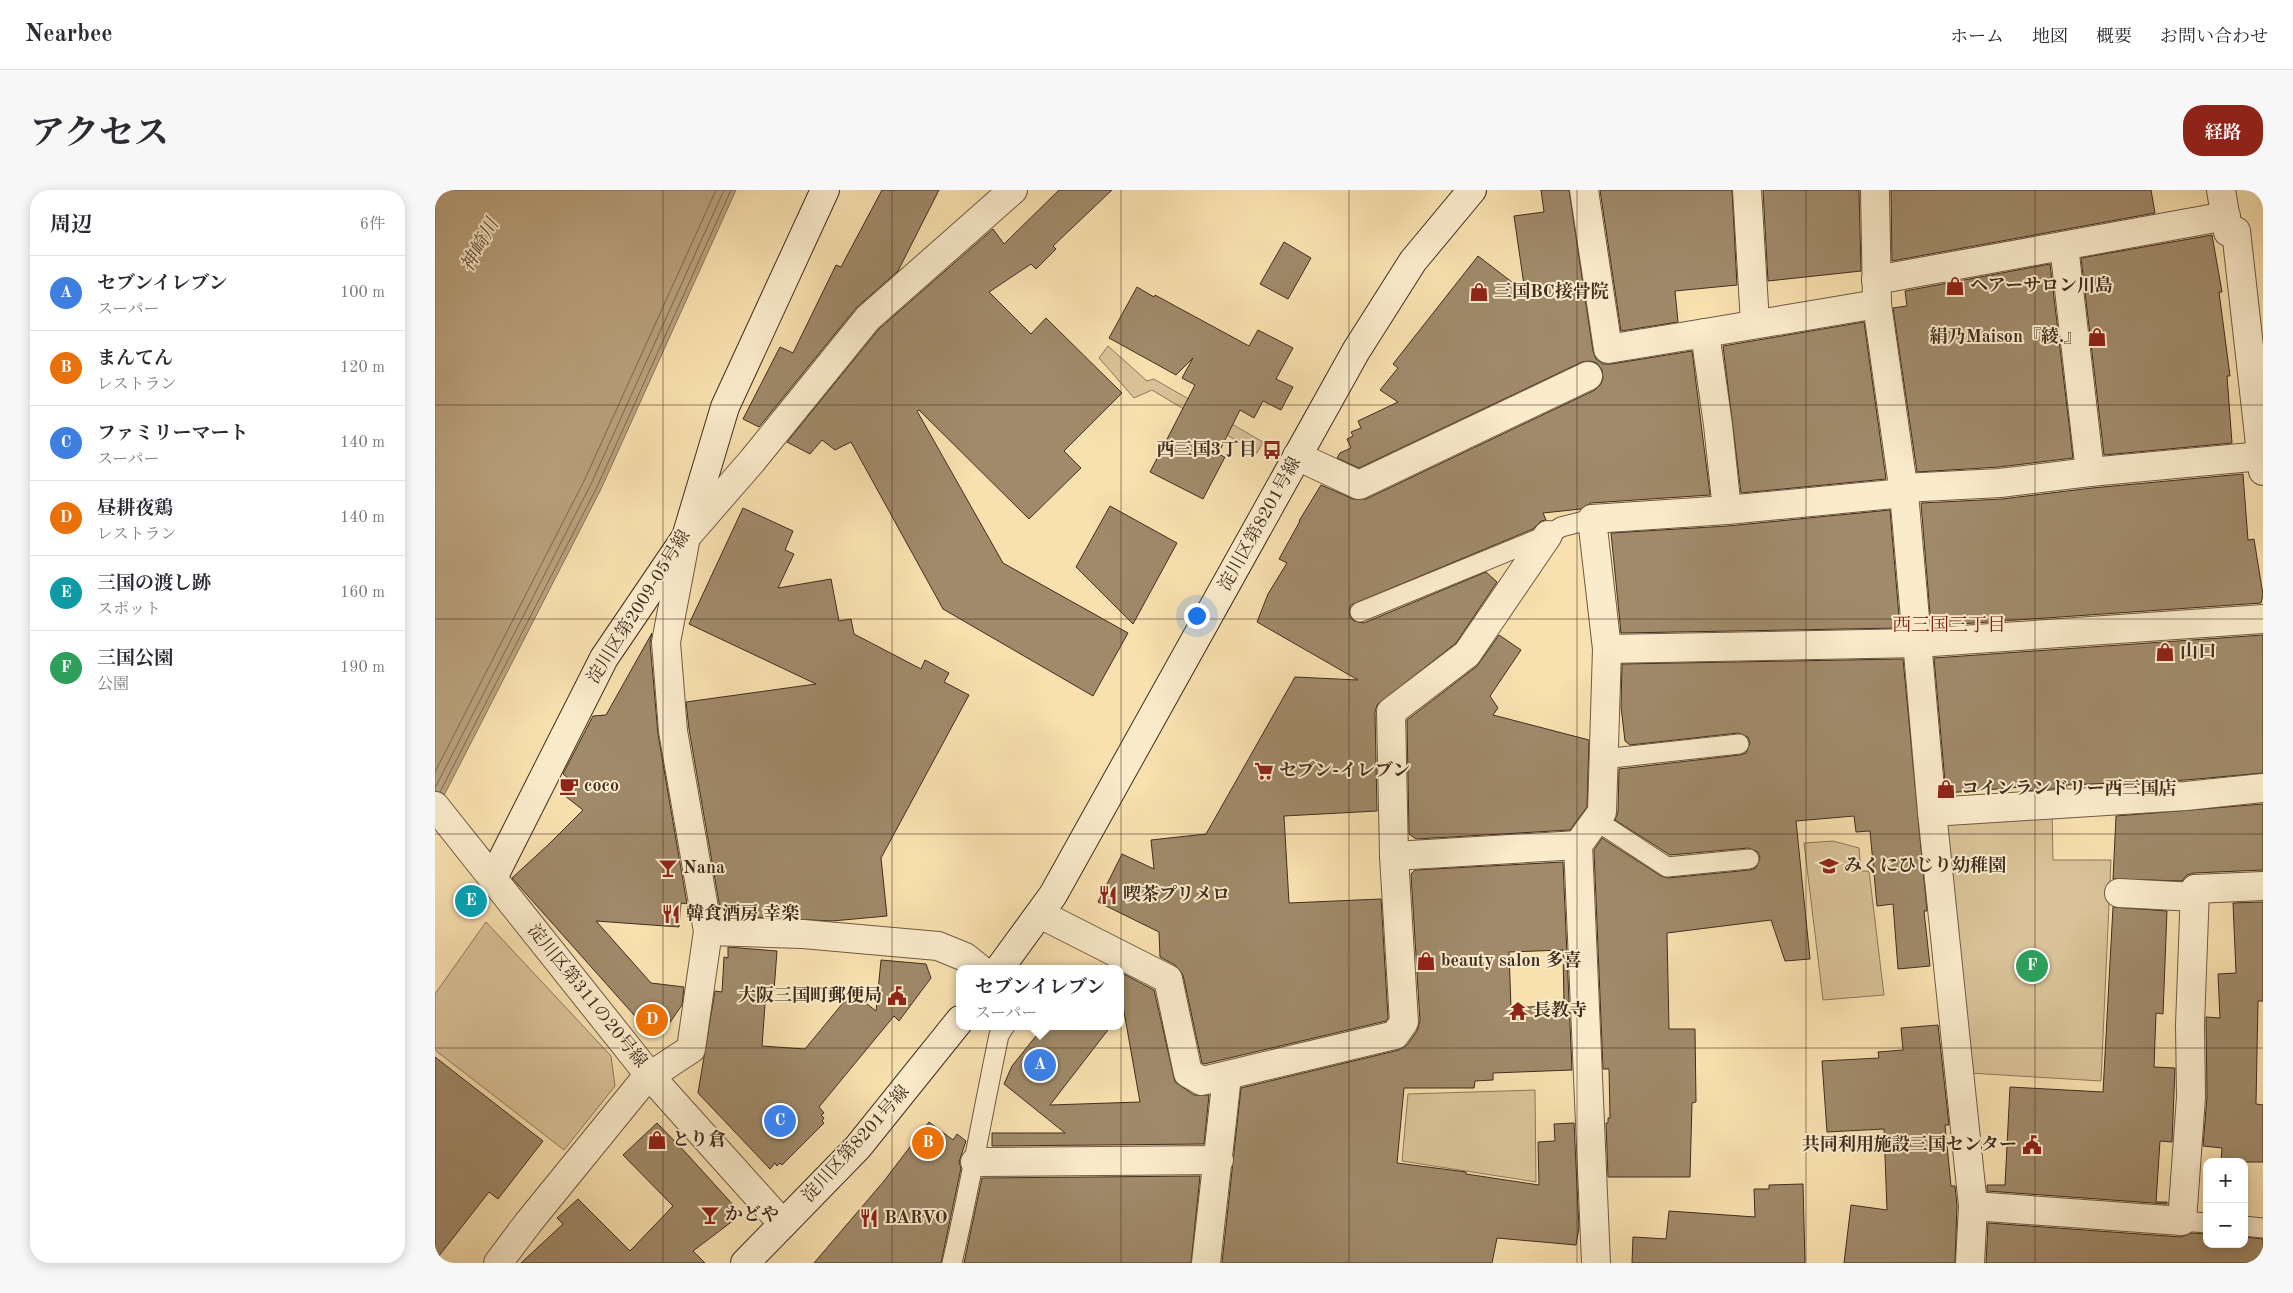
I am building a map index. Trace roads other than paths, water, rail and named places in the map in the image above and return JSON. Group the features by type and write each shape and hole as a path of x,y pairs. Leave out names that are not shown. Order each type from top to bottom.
{"street":[{"name":"淀川区第2009-05号線","path":"487,870 604,658 686,537 725,408 825,190"},
{"path":"498,1263 528,1223 650,1076 691,1049 708,931 673,731 666,642 686,537 752,461 868,318 1013,190"},
{"name":"淀川区第8201号線","path":"1002,965 1053,895 1297,456 1384,305 1413,261 1472,190"},
{"path":"1584,190 1608,349 1755,323 2064,246 2226,216"},
{"path":"1747,190 1755,323"},
{"path":"1875,190 1876,292 1903,491 1932,812 1973,1206 1969,1263"},
{"path":"1596,1263 1578,845 1602,812 1607,649 1592,519 1727,510 1903,491 2000,483 2090,472 2262,463 2236,231 2229,232 2221,190"},
{"path":"2064,246 2090,472"},
{"path":"1705,333 1727,510"},
{"path":"1297,456 1359,485 1588,376"},
{"path":"1040,914 1168,979 1188,1073 1201,1081 1395,1035 1404,1022 1393,856 1391,712 1467,654 1548,535"},
{"path":"1607,649 1918,643 2263,619"},
{"path":"1932,812 2187,796 2263,788"},
{"name":"淀川区第311の20号線","path":"435,806 650,1076 783,1224"},
{"path":"1393,856 1578,845"},
{"path":"1973,1206 2195,1222 2190,1025 2195,889 2263,886"},
{"path":"2119,893 2195,897"},
{"path":"708,931 803,934 938,946 965,957 975,965"},
{"name":"淀川区第8201号線","path":"745,1263 858,1147 956,1025"},
{"path":"1206,1263 1227,1076"},
{"path":"975,1162 1219,1160"}],"lane":[{"path":"1360,612 1548,535 1561,527 1592,519"},
{"path":"1603,759 1739,744"},
{"path":"1597,821 1667,867 1749,859"},
{"path":"952,1263 975,1162 977,1140 999,1035 1002,1030"},
{"path":"2248,1226 2263,1228"}],"water":[{"name":"神崎川","path":"435,190 736,190 601,489 435,813"}],"place":[{"name":"ヘアーサロン川島","path":"1955,286"},
{"name":"三国BC接骨院","path":"1479,292"},
{"name":"絹乃Maison『綾.』","path":"2097,337"},
{"name":"西三国3丁目","path":"1272,450"},
{"name":"山口","path":"2165,652"},
{"name":"セブン-イレブン","path":"1264,771"},
{"name":"coco","path":"569,786"},
{"name":"コインランドリー西三国店","path":"1946,789"},
{"name":"みくにひじり幼稚園","path":"1829,866"},
{"name":"Nana","path":"668,868"},
{"name":"喫茶プリメロ","path":"1108,895"},
{"name":"三国の渡し跡","path":"471,901"},
{"name":"韓食酒房 幸楽","path":"671,914"},
{"name":"beauty salon 多喜","path":"1426,961"},
{"name":"三国公園","path":"2032,966"},
{"name":"大阪三国町郵便局","path":"897,996"},
{"name":"長教寺","path":"1518,1011"},
{"name":"昼耕夜鶏","path":"652,1020"},
{"name":"セブンイレブン","path":"1040,1065"},
{"name":"ファミリーマート","path":"780,1121"},
{"name":"とり倉","path":"657,1140"},
{"name":"まんてん","path":"928,1143"},
{"name":"共同利用施設三国センター","path":"2032,1145"},
{"name":"かどや","path":"710,1215"},
{"name":"BARVO","path":"869,1218"}],"district":[{"name":"西三国三丁目","path":"1949,626"}]}
